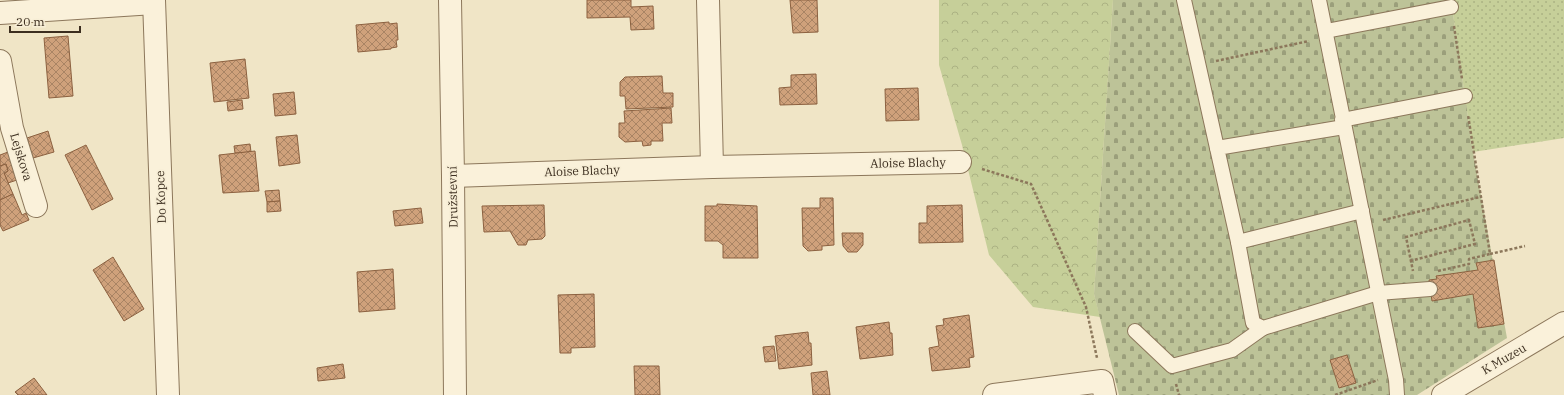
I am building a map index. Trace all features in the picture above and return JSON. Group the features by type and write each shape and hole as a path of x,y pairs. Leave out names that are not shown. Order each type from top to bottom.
{"street":[{"name":"Družstevní","path":"450,0 455,395"},
{"path":"708,0 712,167"},
{"path":"0,13 154,1"},
{"name":"Do Kopce","path":"154,1 168,395"},
{"name":"Lejskova","path":"0,61 12,128 36,206"},
{"name":"Aloise Blachy","path":"453,176 712,167 960,162"},
{"name":"K Muzeu","path":"1443,395 1564,322"},
{"path":"994,395 1104,388"}],"lane":[{"path":"1184,0 1238,242 1253,323 1263,328"},
{"path":"1319,0 1321,35 1343,124 1363,218 1397,395"},
{"path":"1321,35 1451,7"},
{"path":"1217,148 1343,124 1465,96"},
{"path":"1238,242 1363,218"},
{"path":"1135,331 1172,366 1232,350 1263,328 1378,293 1423,289"}],"path":[{"path":"1451,7 1490,254"},
{"path":"1198,65 1321,35"},
{"path":"960,162 1031,184 1086,307 1104,388"},
{"path":"1363,218 1480,197"},
{"path":"1410,261 1474,244 1469,220 1406,237 1410,261 1423,289"},
{"path":"1423,289 1423,281 1431,273 1469,264 1469,259 1526,246"},
{"path":"1335,395 1394,374"}],"green space":[{"path":"939,0 1113,0 1094,294 1100,317 1033,307 989,255 962,145 939,65"},
{"path":"1113,0 1451,0 1473,152 1507,338 1417,395 1119,395 1094,294"},
{"path":"1451,0 1564,0 1564,138 1473,152"}],"building":[{"path":"587,0 631,0 631,7 653,6 654,29 631,30 630,17 587,18"},
{"path":"790,0 817,0 818,32 793,33"},
{"path":"389,22 389,24 397,23 397,47 391,49 358,52 356,25"},
{"path":"68,36 73,96 49,98 44,38"},
{"path":"245,59 249,98 214,102 210,63"},
{"path":"816,74 817,104 780,105 779,88 791,87 791,75"},
{"path":"662,76 663,93 673,93 673,107 626,109 625,96 620,96 620,82 625,77"},
{"path":"918,88 919,120 886,121 885,89"},
{"path":"294,92 296,114 275,116 273,94"},
{"path":"242,100 243,109 228,111 227,102"},
{"path":"671,108 672,123 662,123 663,141 651,141 651,145 643,146 642,141 625,142 619,137 619,123 625,123 624,111"},
{"path":"48,131 54,152 33,158 27,138"},
{"path":"297,135 300,163 279,166 276,137"},
{"path":"250,144 251,152 235,153 234,146"},
{"path":"86,145 113,199 92,210 65,155"},
{"path":"255,151 259,191 223,193 219,155"},
{"path":"8,152 17,180 8,183 4,174 8,171 6,164 0,166 0,155"},
{"path":"6,164 8,171 4,173 13,194 0,200 0,166"},
{"path":"279,190 280,201 267,202 265,191"},
{"path":"13,194 22,215 26,213 29,220 3,231 0,225 0,200"},
{"path":"820,198 833,198 834,245 822,246 822,250 808,251 803,246 802,208 820,208"},
{"path":"280,201 281,211 267,212 267,202"},
{"path":"717,204 757,206 758,258 723,258 723,245 718,241 705,241 705,206 717,206"},
{"path":"544,205 545,236 542,239 528,240 526,245 518,245 510,231 484,232 482,206"},
{"path":"962,205 963,242 919,243 919,223 927,223 927,206"},
{"path":"421,208 423,223 395,226 393,211"},
{"path":"842,233 863,233 863,245 857,252 848,252 843,246"},
{"path":"113,257 144,309 124,321 93,270"},
{"path":"1494,260 1504,324 1478,328 1473,294 1432,301 1429,280 1437,279 1436,276 1478,270 1476,263"},
{"path":"393,269 395,309 359,312 357,272"},
{"path":"594,294 595,347 571,348 571,353 560,353 558,295"},
{"path":"969,315 974,357 969,358 970,367 932,371 929,348 939,346 936,326 944,325 943,319"},
{"path":"889,322 890,333 892,333 893,355 860,359 856,327"},
{"path":"808,332 809,343 811,343 812,365 779,369 775,336"},
{"path":"774,346 776,361 765,362 763,347"},
{"path":"1347,355 1356,383 1339,388 1330,360"},
{"path":"343,364 345,378 318,381 317,368"},
{"path":"634,366 659,366 660,395 635,395"},
{"path":"827,371 830,395 813,395 811,373"},
{"path":"34,378 47,395 18,395 15,392"}]}
